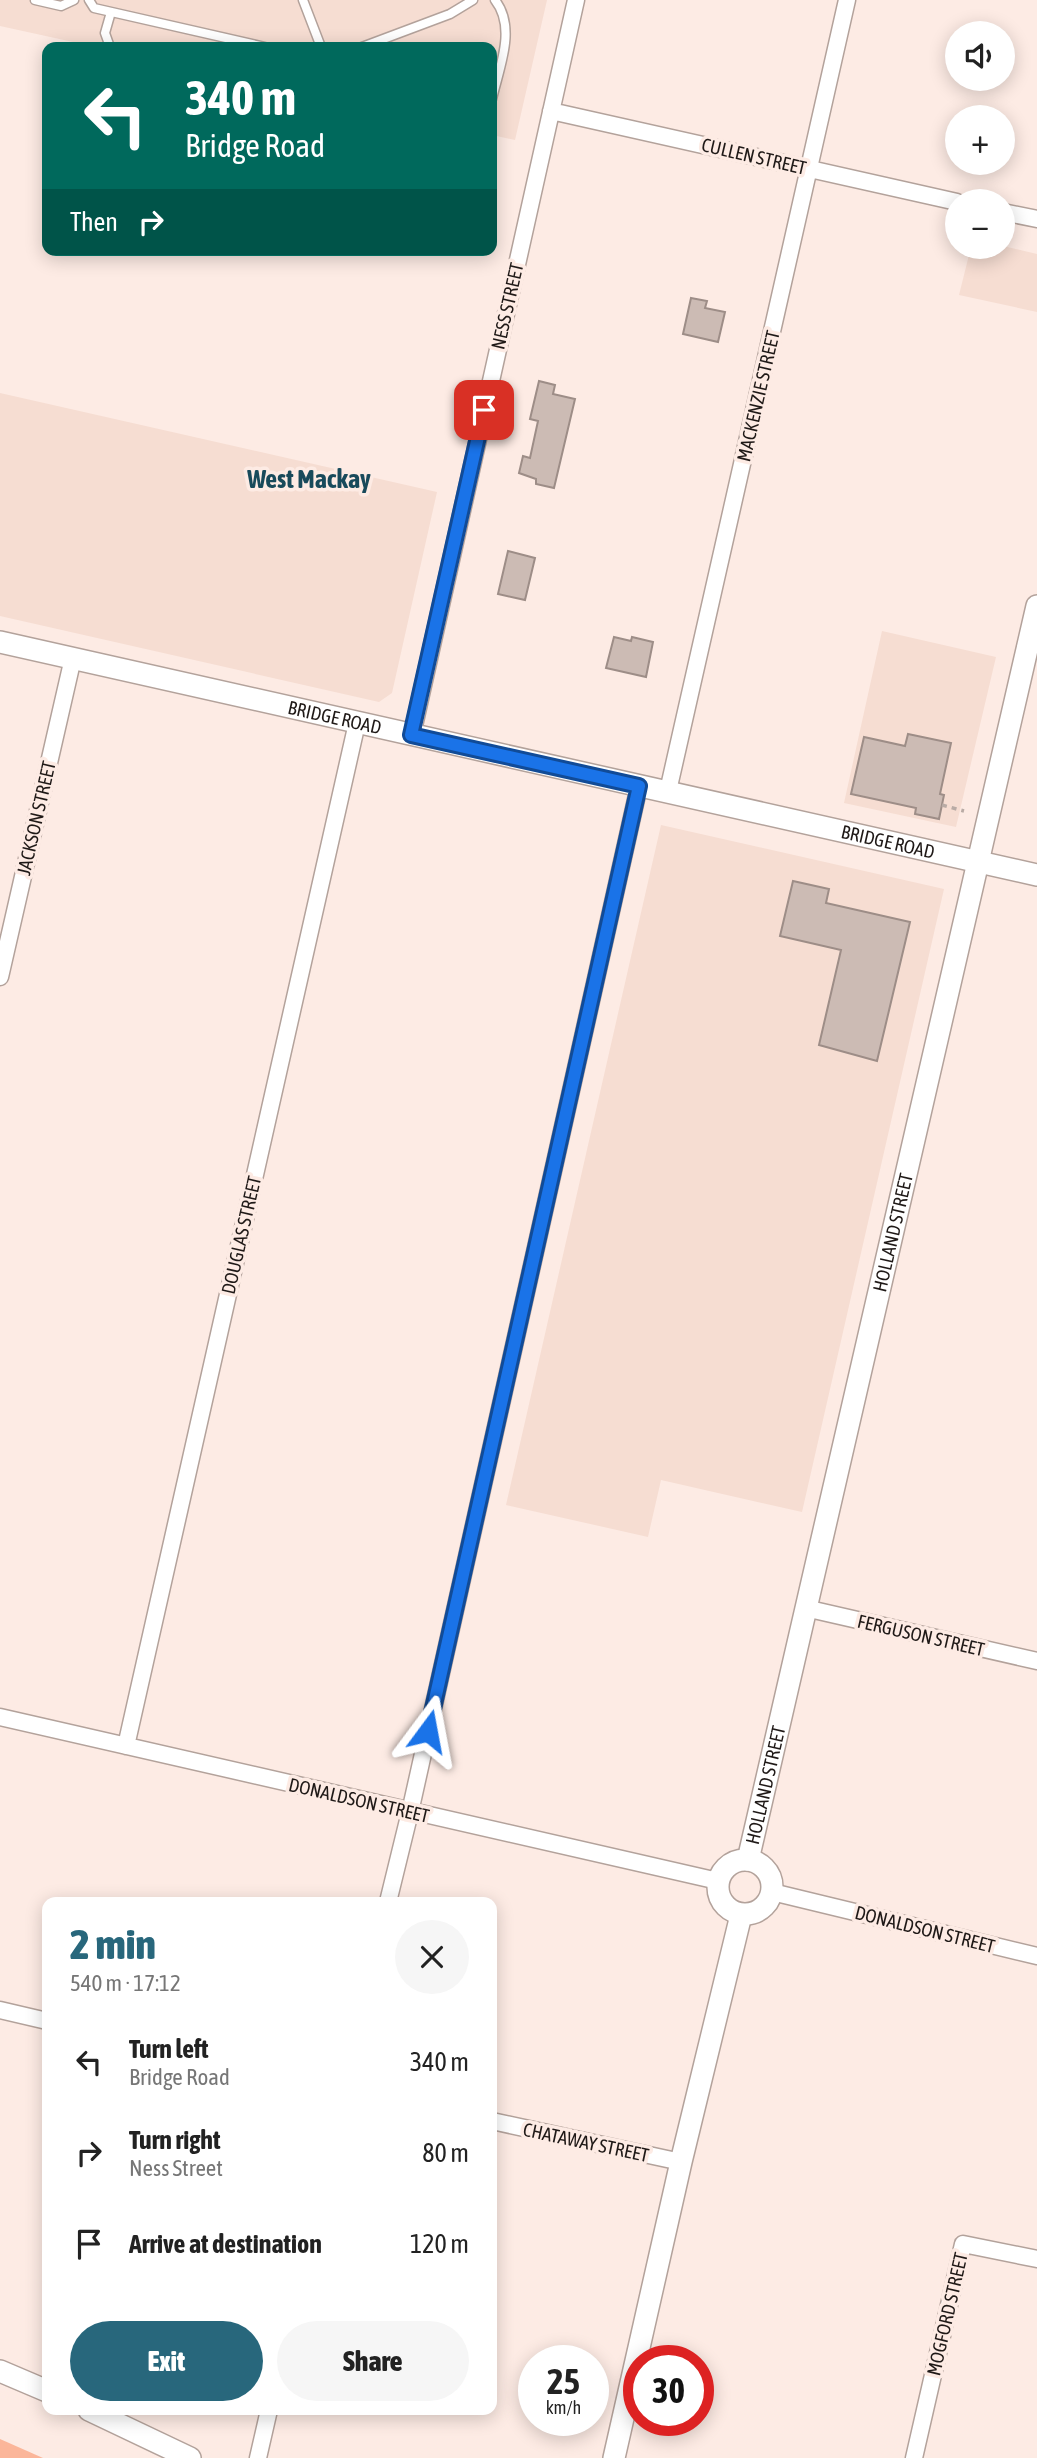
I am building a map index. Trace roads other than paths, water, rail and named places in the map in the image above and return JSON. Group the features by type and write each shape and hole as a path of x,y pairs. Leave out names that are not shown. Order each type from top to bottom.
{"street":[{"name":"NESS STREET","path":"411,735 576,0"},
{"name":"MACKENZIE STREET","path":"668,791 847,0"},
{"name":"CULLEN STREET","path":"551,111 945,199"},
{"path":"1015,214 1037,219"},
{"name":"HOLLAND STREET","path":"748,1860 1037,606"},
{"name":"BRIDGE ROAD","path":"0,642 1037,875"},
{"name":"JACKSON STREET","path":"0,977 73,658"},
{"name":"DOUGLAS STREET","path":"126,1746 356,723"},
{"path":"389,1897 639,786"},
{"name":"FERGUSON STREET","path":"805,1608 1037,1661"},
{"name":"DONALDSON STREET","path":"0,1717 718,1881"},
{"path":"748,1860 762,1866 768,1874 772,1892 762,1909 741,1915 727,1909 721,1901 717,1891 718,1881 723,1870 730,1864 748,1860"},
{"name":"DONALDSON STREET","path":"772,1892 1037,1956"},
{"path":"614,2458 681,2162 741,1915"},
{"path":"0,2010 42,2020"},
{"name":"CHATAWAY STREET","path":"497,2122 681,2162"},
{"name":"MOGFORD STREET","path":"914,2458 963,2244 1037,2259"},
{"path":"0,2371 42,2390"},
{"path":"100,2415 190,2458"},
{"path":"258,2458 268,2415"}],"lane":[{"path":"35,0 61,6 74,0"},
{"path":"89,0 94,8 243,42"},
{"path":"303,0 319,42"},
{"path":"376,42 450,15 473,0"},
{"path":"495,0 501,8 506,34 497,76"},
{"path":"501,8 510,0"},
{"path":"108,42 105,33 111,12"}],"district":[{"name":"West Mackay","path":"309,479"}]}
